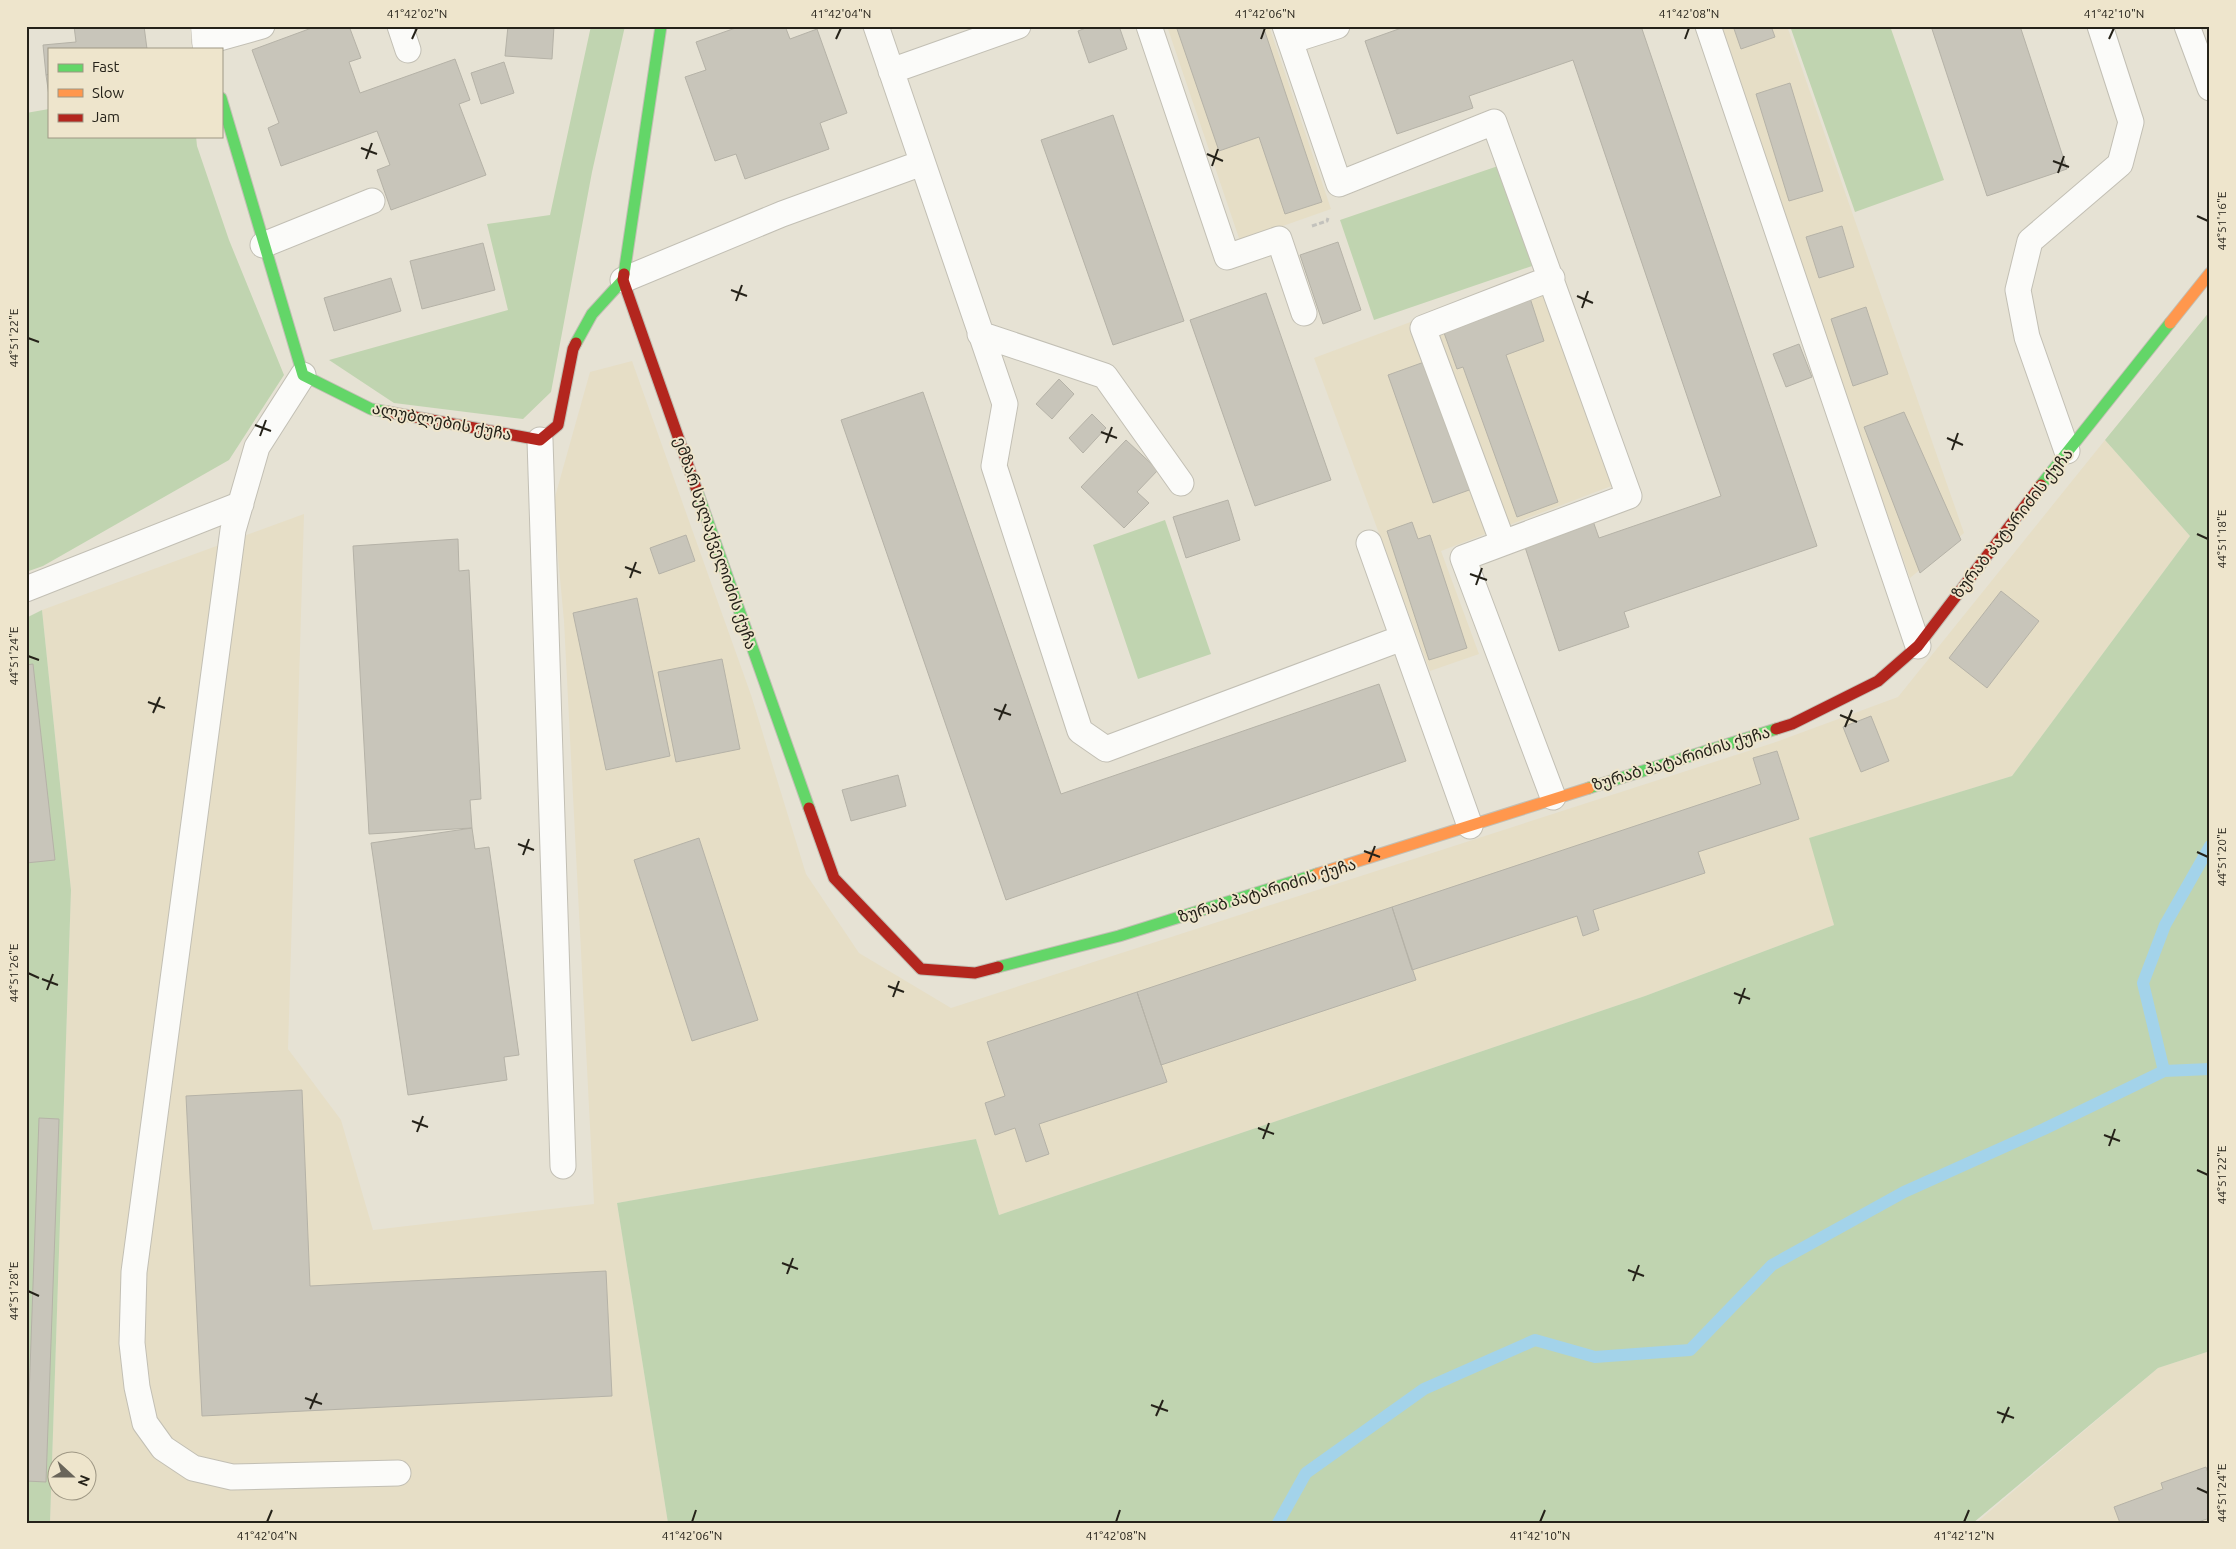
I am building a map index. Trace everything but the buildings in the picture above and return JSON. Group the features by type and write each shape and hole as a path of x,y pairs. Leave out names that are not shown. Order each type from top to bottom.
{"street":[{"name":"ემზარ სულაქველიძის ქუჩა","path":"661,26 623,280 834,878 921,969 975,973"},
{"path":"222,102 303,375"},
{"name":"ზურაბ პატარიძის ქუჩა","path":"975,973 1119,936 1470,826 1553,797 1792,724 1878,681 1918,646 2067,451 2210,272"},
{"path":"540,440 558,425 573,349 592,314 623,280"},
{"name":"ალუბლების ქუჩა","path":"303,375 371,409 540,440"}],"lane":[{"path":"206,39 262,26"},
{"path":"400,26 408,50"},
{"path":"876,26 1005,404 994,466 1080,731 1106,749 1402,638"},
{"path":"891,71 1018,26"},
{"path":"1149,26 1227,257 1279,239 1304,313"},
{"path":"1337,26 1287,34 1339,184 1494,122 1552,278 1629,496 1463,558 1553,797"},
{"path":"1708,26 1918,646"},
{"path":"2067,451 2027,337 2018,290 2030,242 2120,164 2131,122 2100,26"},
{"path":"2187,26 2210,88"},
{"path":"623,280 782,214 922,163"},
{"path":"263,245 372,202"},
{"path":"1503,543 1423,328 1552,278"},
{"path":"980,334 1105,376 1181,483"},
{"path":"303,375 258,447 232,540 134,1272 132,1343 137,1387 145,1423 163,1448 193,1468 232,1477 398,1473"},
{"path":"540,440 563,1166"},
{"path":"26,589 241,504"},
{"path":"1369,543 1470,826"}],"path":[{"path":"1279,239 1327,221 1339,184"}],"shaded area":[{"path":"1167,26 1269,26 1331,209 1240,241"},
{"path":"1715,26 1787,26 1964,533 1910,578"},
{"path":"1537,275 1614,485 1441,551 1479,654 1430,671 1314,358"},
{"path":"632,361 751,695 806,874 859,953 951,1008 1773,743 1898,697 2105,440 2190,536 2012,776 1810,838 1834,925 1645,996 999,1215 976,1139 617,1203 668,1523 50,1523 51,1502 98,1502 98,1452 52,1452 71,890 42,610 304,514 288,1049 341,1120 373,1230 594,1204 564,621 553,504 590,372"},
{"path":"2210,1351 2210,1523 1976,1523 2158,1368"}],"green space":[{"path":"591,26 625,26 592,172 551,392 523,419 394,403 329,360 508,310 487,224 550,215"},
{"path":"1790,26 1890,26 1944,180 1855,212"},
{"path":"48,109 48,138 196,138 197,146 229,240 284,375 229,460 43,566 26,572 26,113"},
{"path":"1501,165 1535,265 1374,320 1340,220"},
{"path":"2210,311 2210,1351 2158,1368 1973,1523 668,1523 617,1203 976,1139 999,1215 1645,996 1834,925 1809,838 2012,776 2190,536 2105,440"},
{"path":"1165,520 1211,654 1138,679 1093,545"},
{"path":"42,610 71,890 52,1452 48,1452 50,1523 26,1523 26,618"}],"waterway":[{"path":"2164,1071 2143,983 2165,925 2210,846"},
{"path":"1278,1523 1306,1473 1424,1389 1535,1340 1595,1357 1690,1350 1772,1265 1904,1192 2044,1129 2164,1071 2210,1069"}],"traffic: fast":[{"path":"624,274 661,26"},
{"path":"222,101 303,375 371,409 388,412"},
{"path":"576,343 592,314 623,280"},
{"path":"2041,485 2170,323"},
{"path":"696,488 809,808"},
{"path":"1589,788 1776,729"},
{"path":"998,967 1119,936 1317,874"}],"traffic: slow":[{"path":"2170,323 2210,273"},
{"path":"1317,874 1589,788"}],"traffic: jam":[{"path":"624,274 623,280 696,488"},
{"path":"388,412 540,440 558,425 573,349 576,343"},
{"path":"1776,729 1792,724 1878,681 1918,646 2041,485"},
{"path":"809,808 834,878 921,969 975,973 998,967"}]}
